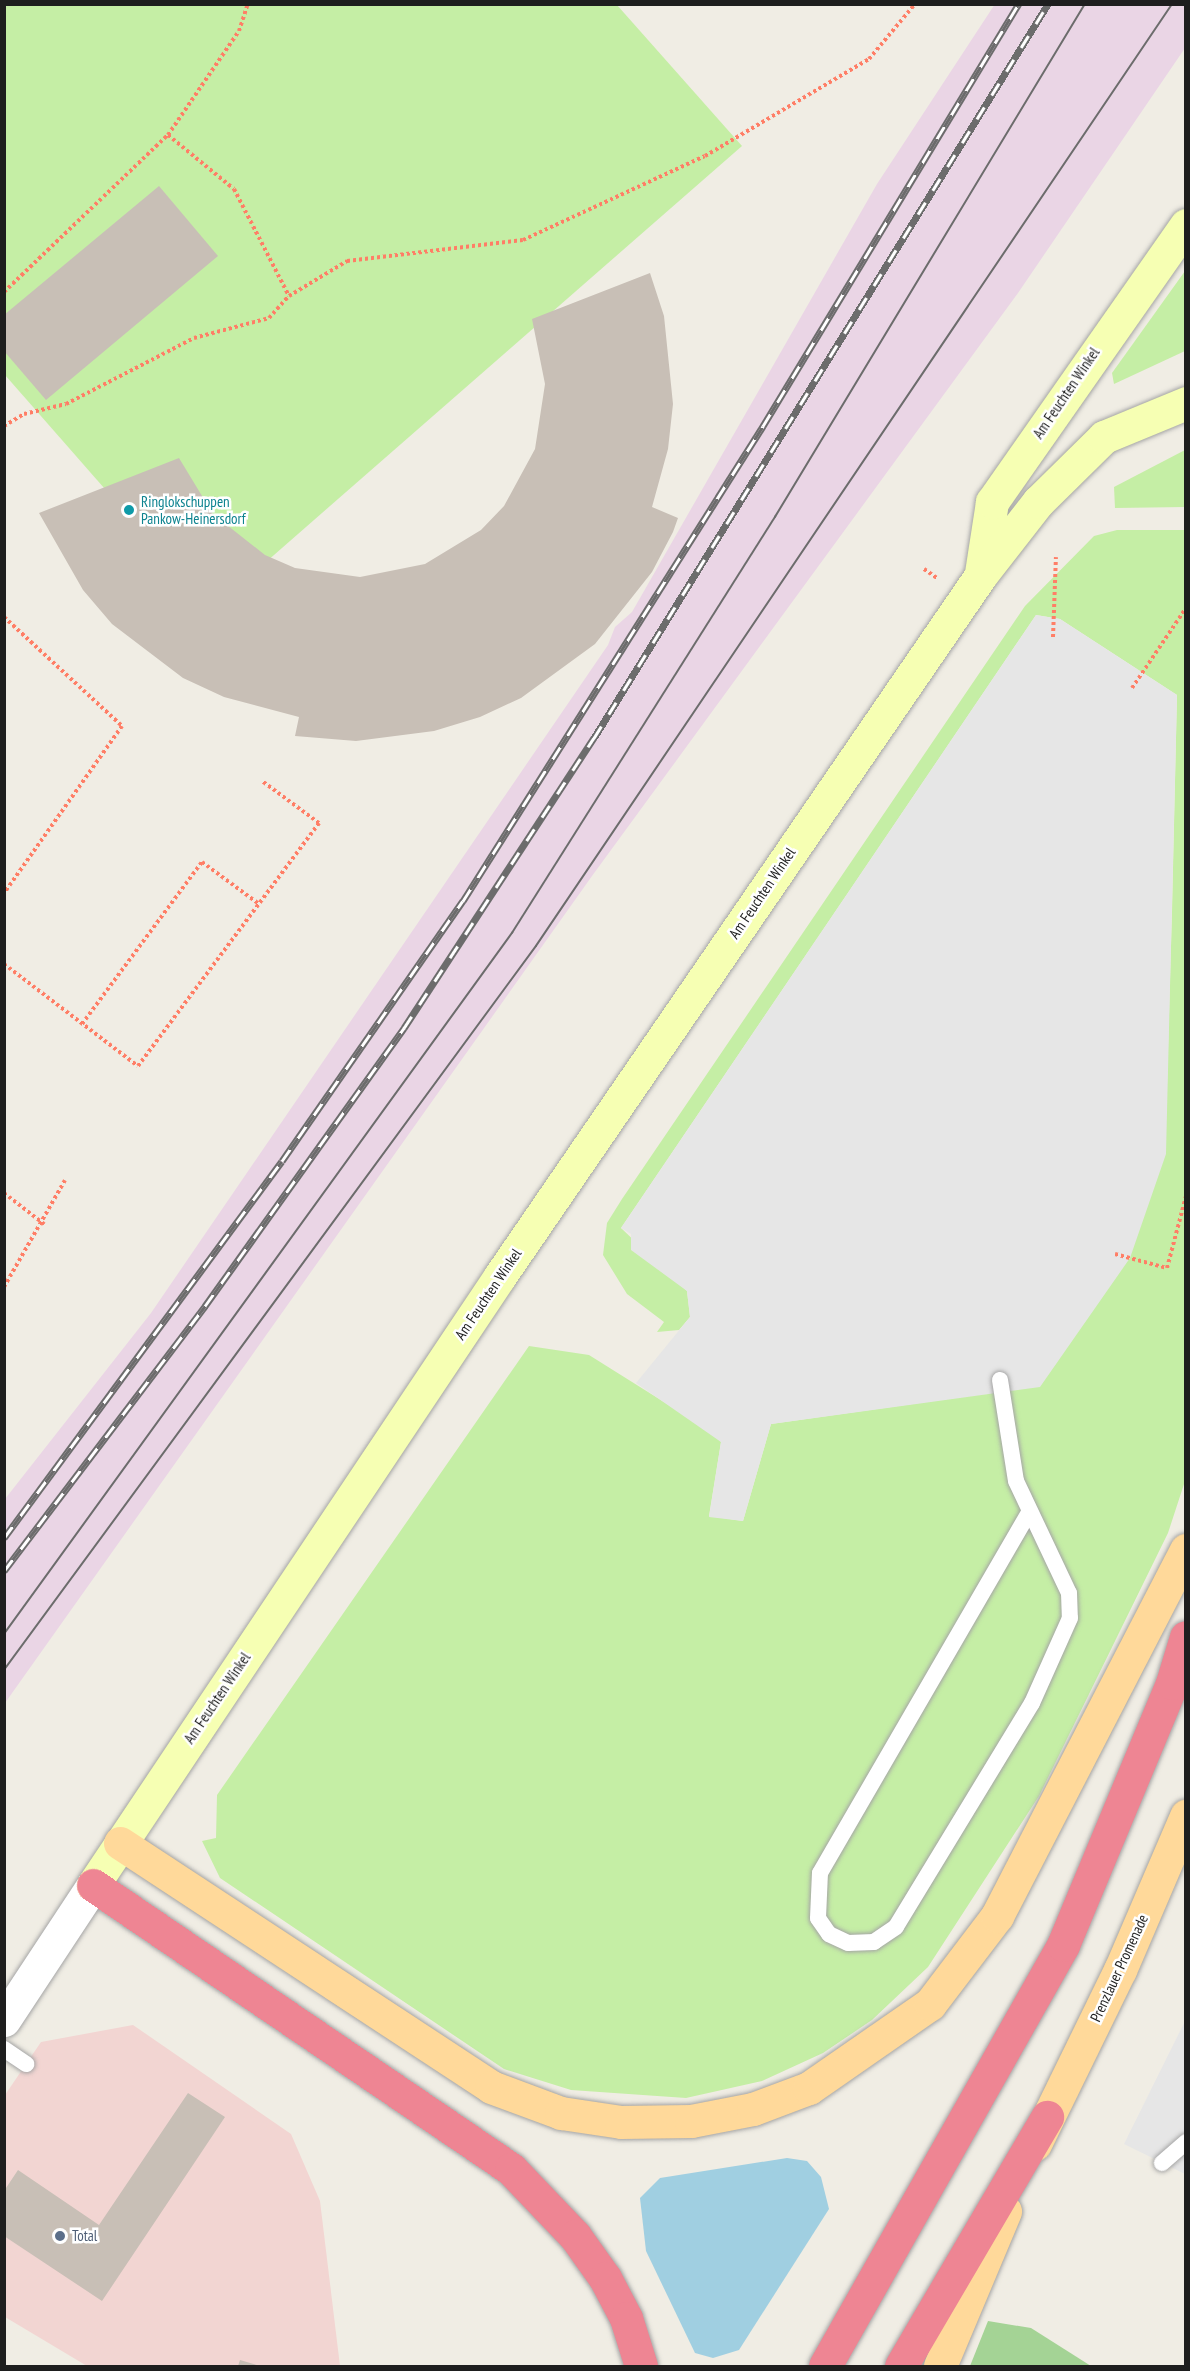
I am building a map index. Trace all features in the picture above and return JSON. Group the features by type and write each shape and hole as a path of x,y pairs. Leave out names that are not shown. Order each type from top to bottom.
{"highway":[{"path":"825,2367 1063,1945 1172,1683 1185,1637"},
{"path":"93,1886 511,2169 575,2236 605,2278 626,2318 640,2367"},
{"path":"902,2367 1047,2117"}],"main road":[{"name":"Am Feuchten Winkel","path":"981,575 992,502 1185,225"},
{"name":"Am Feuchten Winkel","path":"93,1886 981,575 1038,502 1104,437 1185,403"},
{"path":"120,1843 490,2087 561,2113 621,2122 691,2121 753,2109 809,2088 930,2004 997,1916 1185,1550"},
{"name":"Prenzlauer Promenade","path":"940,2367 1047,2117 1120,1970 1185,1816"}],"street":[{"name":"Am Feuchten Winkel","path":"4,2020 93,1886"}],"lane":[{"path":"1000,1380 1016,1481 1069,1593 1070,1618 1032,1703 896,1927 874,1942 849,1943 829,1934 818,1918 820,1873 1029,1512"},
{"path":"4,2049 26,2064"},
{"path":"1162,2163 1185,2142"}],"path":[{"path":"4,292 168,135 239,32 248,4"},
{"path":"4,426 24,414 66,404 194,338 269,318 289,296 347,261 523,240 705,156 869,59 915,4"},
{"path":"168,135 234,189 289,296"},
{"path":"1053,637 1056,557"},
{"path":"1132,688 1185,608"},
{"path":"4,617 122,726 4,893"},
{"path":"4,964 138,1066 319,823 262,781"},
{"path":"82,1024 202,861 259,904"},
{"path":"4,1287 44,1224 65,1180"},
{"path":"4,1193 44,1224"},
{"path":"1115,1254 1167,1268 1185,1196"}],"shaded area":[{"path":"995,4 1185,5 1185,48 1018,293 592,876 5,1703 5,1499 151,1313 608,645 615,627 632,612 877,184"},
{"path":"1036,615 1060,619 1177,695 1166,1154 1130,1258 1040,1387 771,1424 743,1521 709,1517 721,1442 636,1383 690,1317 687,1291 631,1250 631,1234 621,1228"},
{"path":"1185,2021 1185,2174 1124,2144"},
{"path":"133,2025 291,2134 320,2201 340,2366 87,2366 5,2317 5,2095 41,2042"}],"green space":[{"path":"4,5 617,5 742,146 211,610 5,375"},
{"path":"1185,271 1185,351 1114,384 1112,373"},
{"path":"1185,450 1185,507 1115,508 1114,487"},
{"path":"1117,530 1185,530 1185,1481 1168,1533 1039,1796 928,1967 872,2020 823,2053 762,2081 686,2098 571,2090 504,2069 220,1878 202,1841 216,1838 217,1795 529,1346 589,1355 715,1434 721,1442 709,1516 743,1521 771,1424 1040,1386 1165,1154 1172,912 1177,695 1060,619 1036,615 621,1228 687,1291 690,1317 679,1330 657,1332 664,1322 627,1294 603,1255 607,1223 622,1199 1025,606 1094,536"},
{"path":"988,2321 1031,2328 1091,2366 970,2366"}],"water":[{"path":"787,2158 807,2161 821,2177 829,2209 739,2350 713,2358 695,2353 646,2251 640,2198 660,2178"}],"building":[{"path":"159,186 218,256 46,400 4,351 4,315"},
{"name":"Ringlokschuppen Pankow-Heinersdorf","path":"650,273 664,316 673,404 668,449 652,507 678,518 673,532 652,572 595,644 521,698 480,717 434,731 356,741 295,736 299,717 224,697 183,678 112,624 83,590 39,513 179,458 213,514 265,555 295,568 360,577 425,564 481,530 504,506 535,449 545,384 532,319"},
{"path":"188,2093 225,2117 102,2301 4,2236 4,2191 18,2170 99,2225"},
{"path":"240,2360 260,2366 238,2366"}],"tram line":[{"path":"4,1634 512,933 775,517 1085,4"},
{"path":"4,1670 536,946 1172,4"}],"railway":[{"path":"4,1538 282,1161 463,901 763,426 1019,4"},
{"path":"4,1571 205,1306 404,1028 594,738 1048,4"}],"place":[{"name":"Ringlokschuppen Pankow-Heinersdorf","path":"129,510"},
{"name":"Total","path":"60,2236"}]}
